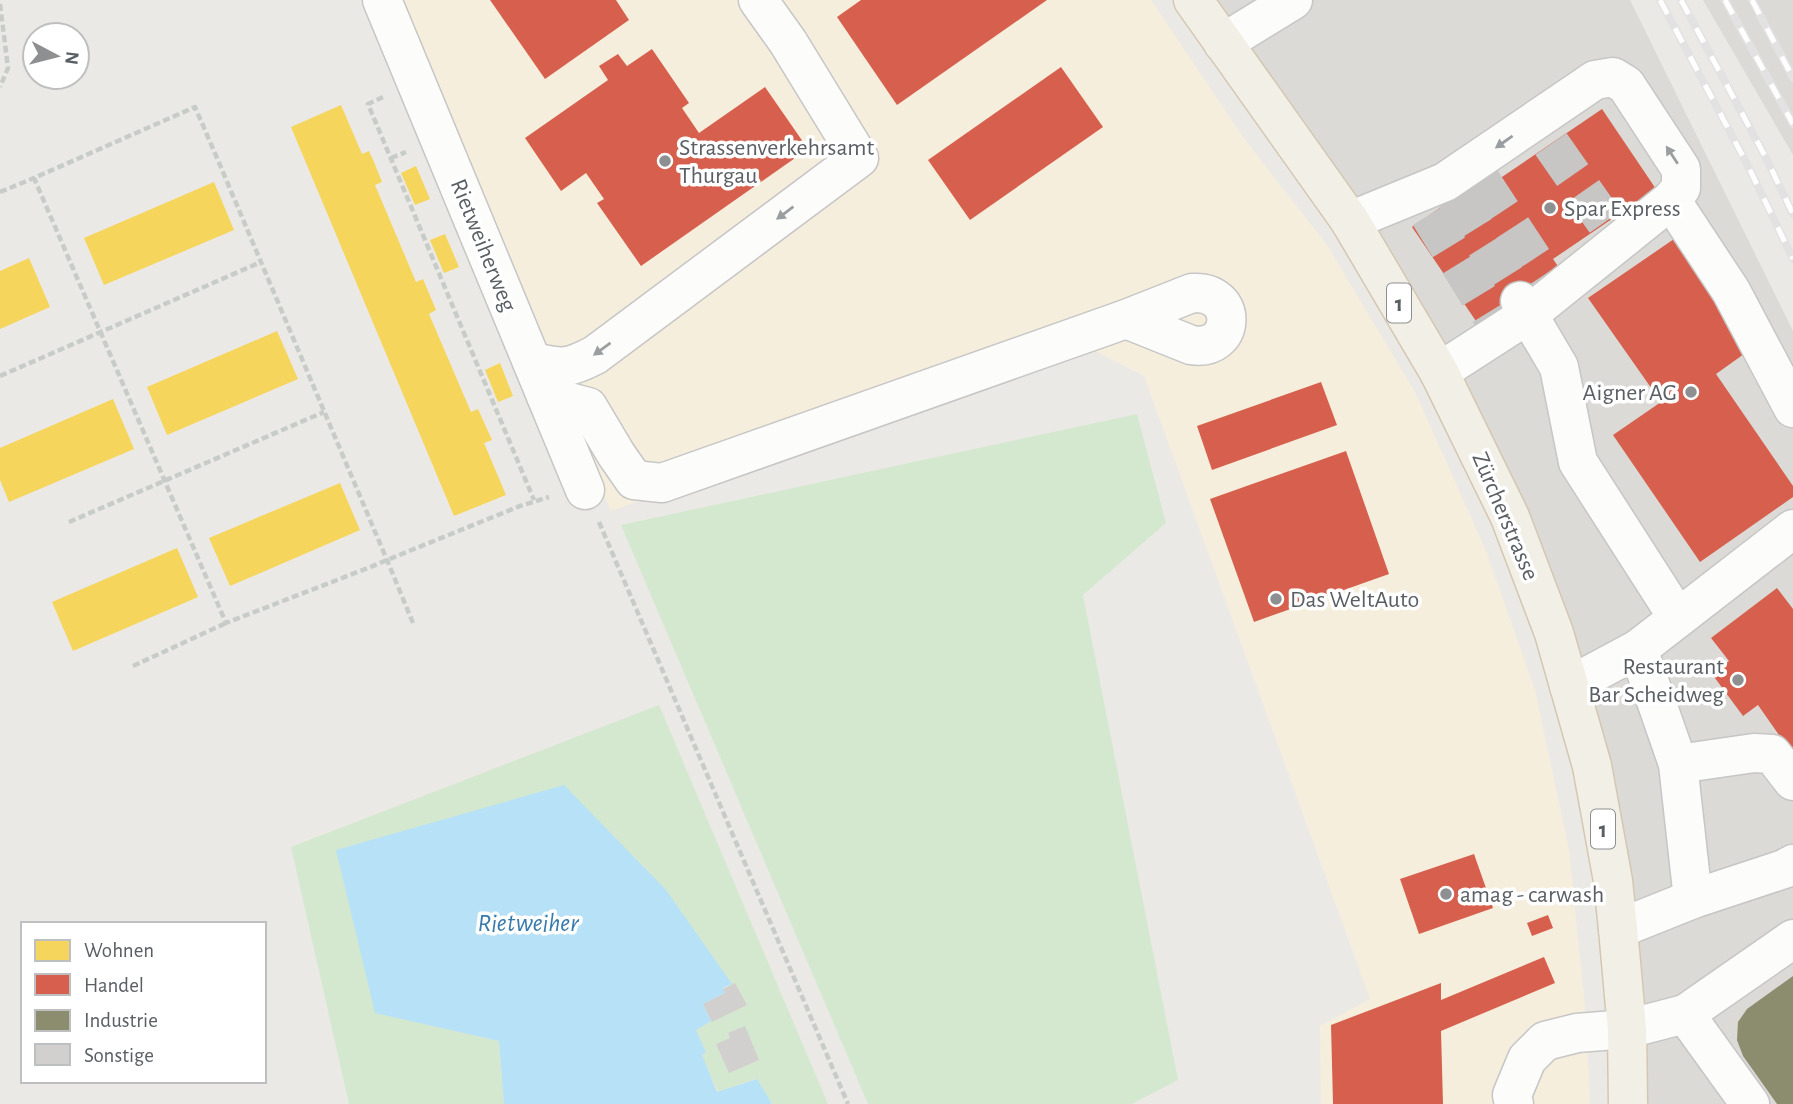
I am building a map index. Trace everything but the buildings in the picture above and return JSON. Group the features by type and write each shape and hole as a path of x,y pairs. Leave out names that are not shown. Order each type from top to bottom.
{"main road":[{"name":"Zürcherstrasse","path":"1193,0 1350,221 1440,372 1510,517 1554,633 1592,766 1613,881 1627,1029 1628,1104"}],"street":[{"name":"Rietweiherweg","path":"382,0 585,490"},
{"path":"539,379 561,367 575,366 595,355 859,158 789,42 758,0"},
{"path":"1223,43 1293,0"},
{"path":"1350,221 1449,189 1546,130 1595,80 1613,77 1626,85 1681,169 1681,188 1671,200 1613,232 1524,307 1440,372"},
{"path":"1671,200 1731,291 1793,408"},
{"path":"1524,307 1559,367 1578,461 1678,618"},
{"path":"539,379 588,407 634,480 662,483 1126,319"},
{"path":"1569,686 1638,649 1793,529"},
{"path":"1638,649 1678,764 1693,899"},
{"path":"1678,764 1754,753 1772,754 1793,781"},
{"path":"1618,929 1793,864"},
{"path":"1514,1104 1512,1095 1527,1059 1545,1041 1577,1033 1627,1029 1685,1014 1793,939"},
{"path":"1685,1014 1750,1104"}],"path":[{"path":"0,4 8,68 0,87"},
{"path":"389,95 368,104 534,500"},
{"path":"0,192 195,107 414,623"},
{"path":"34,178 226,623"},
{"path":"0,376 261,262"},
{"path":"69,522 324,412"},
{"path":"134,666 226,623 534,500 585,490 848,1104"}],"shaded area":[{"path":"398,0 1151,0 1245,140 1327,245 1415,392 1486,551 1535,690 1569,850 1585,1007 1590,1104 1321,1104 1320,1026 1370,999 1144,376 1084,345 611,511"},
{"path":"1193,0 1630,0 1793,331 1793,1104 1628,1104 1618,929 1510,517"},
{"path":"1703,0 1793,0 1793,155"}],"green space":[{"path":"1137,414 1166,523 1083,595 1178,1080 1132,1104 868,1104 621,525"},
{"path":"659,705 828,1104 772,1104 756,1079 718,1092 701,1055 706,1052 696,1030 703,1004 732,984 375,1012 499,1041 504,1104 349,1104 291,847"}],"water":[{"name":"Rietweiher","path":"564,785 666,890 732,984 723,988 725,993 703,1004 711,1021 696,1030 706,1052 702,1055 717,1092 757,1079 772,1104 504,1104 499,1041 375,1013 336,850"}],"tunnel":[{"path":"1551,144 1606,223"},
{"path":"1481,180 1548,282"},
{"path":"1455,197 1520,301"},
{"path":"1429,215 1493,319"}],"railway":[{"path":"1660,0 1748,166 1793,259"},
{"path":"1681,0 1793,214"},
{"path":"1725,0 1793,124"},
{"path":"1752,0 1793,78"}],"place":[{"name":"Strassenverkehrsamt Thurgau","path":"665,161"},
{"name":"Spar Express","path":"1550,208"},
{"name":"Aigner AG","path":"1691,392"},
{"name":"Das WeltAuto","path":"1276,599"},
{"name":"Restaurant Bar Scheidweg","path":"1738,680"},
{"name":"amag - carwash","path":"1446,894"}]}
